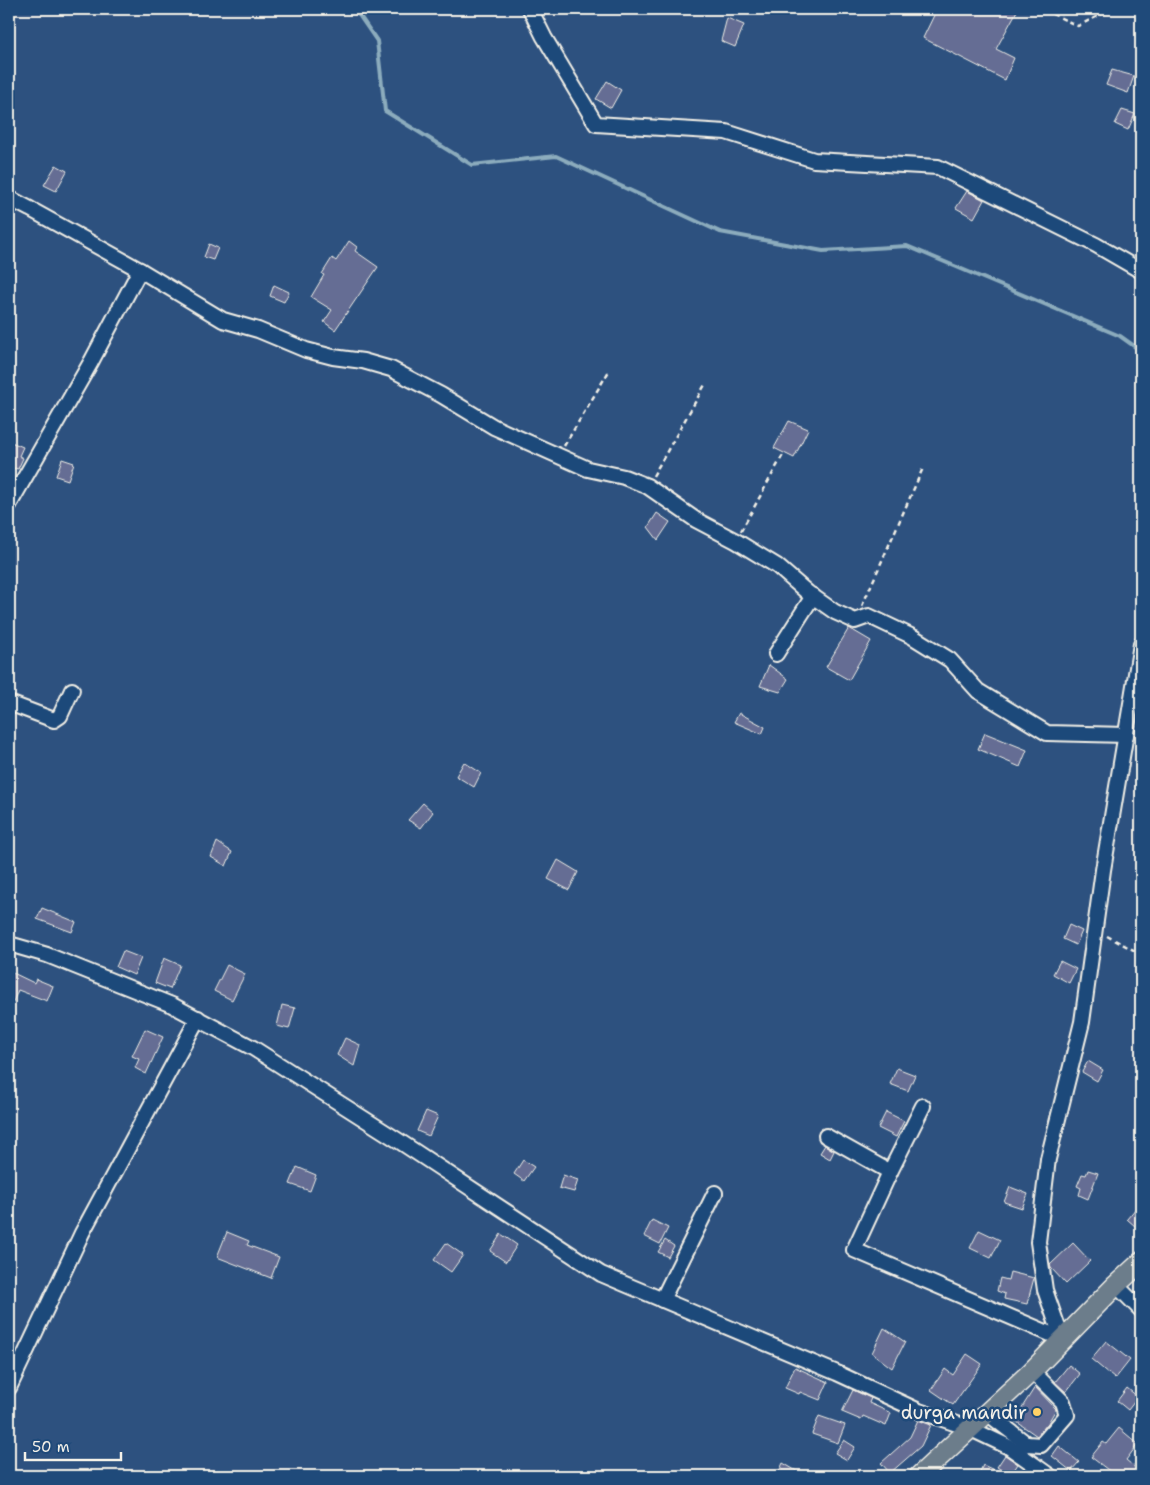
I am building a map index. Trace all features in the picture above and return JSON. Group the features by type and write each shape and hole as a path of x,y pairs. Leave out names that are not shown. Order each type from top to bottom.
{"main road":[{"path":"919,1476 1032,1371 1141,1262"}],"street":[{"path":"530,9 544,37 596,124 726,132 814,160 938,167 1096,245 1141,271"},
{"path":"9,198 140,270 222,320 258,330 306,350 333,357 363,361 391,369 441,395 494,427 588,469 624,477 647,486 696,520 777,566 835,612 855,621 869,616 913,637 950,660 978,692 1047,733 1126,735"},
{"path":"9,505 91,362 140,270"},
{"path":"776,654 813,596"},
{"path":"1062,1339 1045,1290 1038,1242 1048,1159 1082,1022 1141,644"},
{"path":"9,703 54,720 60,716 72,690"},
{"path":"9,944 47,955 172,1005 253,1048 391,1135 601,1274 837,1373 919,1411 969,1428 1009,1447 1050,1476"},
{"path":"9,1388 82,1233 198,1018"},
{"path":"923,1106 854,1250 1062,1339"},
{"path":"826,1136 890,1172"},
{"path":"662,1300 715,1193"},
{"path":"1116,1285 1141,1310"},
{"path":"987,1413 1026,1444 1041,1444 1066,1415 1063,1402 1032,1371"}],"path":[{"path":"1044,10 1078,26 1106,12 1118,9"},
{"path":"559,456 609,371"},
{"path":"647,486 706,383"},
{"path":"736,541 784,453"},
{"path":"855,621 923,468"},
{"path":"1095,930 1141,954"}],"building":[{"path":"937,9 1018,9 996,49 1014,58 1005,80 923,38"},
{"path":"727,18 744,25 735,47 721,41"},
{"path":"1112,70 1134,76 1128,93 1106,85"},
{"path":"607,81 621,90 611,108 596,99"},
{"path":"1122,110 1135,114 1128,130 1115,124"},
{"path":"56,165 67,171 56,191 44,185"},
{"path":"967,191 984,200 974,218 956,208"},
{"path":"349,241 357,247 355,251 378,267 335,330 324,322 332,310 311,297 332,258 336,261"},
{"path":"209,244 218,248 213,260 204,257"},
{"path":"274,285 289,292 284,302 270,296"},
{"path":"789,421 808,429 794,458 774,448"},
{"path":"11,442 23,447 19,456 23,458 18,469 14,468 9,481 9,447"},
{"path":"62,459 74,463 68,480 56,476"},
{"path":"657,513 670,522 658,540 648,527"},
{"path":"849,628 871,641 849,680 826,667"},
{"path":"769,665 788,679 780,692 760,686"},
{"path":"739,713 765,727 762,734 734,722"},
{"path":"985,733 1027,750 1020,767 978,749"},
{"path":"464,762 481,773 474,787 456,776"},
{"path":"423,803 433,812 421,828 408,820"},
{"path":"217,842 232,852 226,866 211,857"},
{"path":"558,860 578,872 569,890 548,879"},
{"path":"42,908 76,922 72,932 37,919"},
{"path":"1069,925 1082,931 1076,945 1063,939"},
{"path":"123,951 141,958 134,975 116,967"},
{"path":"164,958 180,965 170,989 155,983"},
{"path":"1060,961 1076,969 1069,983 1053,974"},
{"path":"227,965 245,974 232,1000 214,991"},
{"path":"9,971 34,983 36,979 53,986 47,1001 18,990 9,1012"},
{"path":"282,1005 295,1008 289,1029 277,1026"},
{"path":"145,1029 163,1037 146,1074 135,1068 139,1059 132,1056"},
{"path":"345,1038 360,1045 354,1066 337,1055"},
{"path":"1088,1061 1103,1070 1097,1081 1082,1072"},
{"path":"897,1068 915,1075 908,1091 890,1084"},
{"path":"426,1111 438,1116 429,1136 417,1131"},
{"path":"886,1112 904,1121 896,1137 878,1128"},
{"path":"825,1145 834,1151 830,1159 820,1153"},
{"path":"523,1160 534,1167 524,1181 514,1174"},
{"path":"297,1167 316,1175 310,1191 290,1184"},
{"path":"1088,1170 1098,1173 1088,1199 1079,1195 1081,1188 1077,1186 1082,1174 1086,1175"},
{"path":"563,1175 578,1180 574,1192 559,1188"},
{"path":"1010,1187 1028,1194 1022,1208 1004,1202"},
{"path":"1141,1202 1141,1222 1136,1227 1127,1219"},
{"path":"652,1220 668,1228 660,1244 644,1236"},
{"path":"979,1230 1000,1240 991,1258 970,1248"},
{"path":"227,1232 249,1241 247,1245 279,1257 271,1278 217,1257"},
{"path":"501,1234 517,1245 506,1262 490,1251"},
{"path":"665,1240 674,1246 668,1257 658,1252"},
{"path":"446,1243 463,1255 451,1272 434,1260"},
{"path":"1073,1243 1090,1261 1066,1284 1050,1265"},
{"path":"1010,1272 1034,1278 1027,1304 1004,1299 1005,1294 997,1291 1000,1278 1008,1280"},
{"path":"884,1328 905,1342 892,1368 872,1353"},
{"path":"1106,1341 1130,1360 1115,1379 1091,1359"},
{"path":"967,1354 982,1364 953,1405 931,1390 945,1369 953,1375"},
{"path":"1069,1365 1080,1374 1066,1392 1055,1382"},
{"path":"795,1367 828,1382 820,1400 785,1388"},
{"name":"durga mandir","path":"1035,1387 1056,1409 1048,1423 1037,1436 1014,1420"},
{"path":"1127,1388 1138,1397 1128,1410 1117,1401"},
{"path":"853,1390 871,1398 869,1403 891,1413 886,1426 863,1416 861,1420 842,1412"},
{"path":"819,1416 845,1425 838,1443 812,1434"},
{"path":"918,1420 931,1425 921,1446 890,1473 881,1463 910,1437"},
{"path":"1119,1428 1138,1444 1126,1460 1137,1469 1132,1476 1116,1476 1091,1457 1103,1442 1106,1444"},
{"path":"844,1440 855,1447 847,1460 835,1453"},
{"path":"1059,1446 1079,1462 1071,1471 1052,1456"},
{"path":"1005,1455 1018,1464 1010,1476 997,1467"},
{"path":"783,1463 805,1476 777,1476"},
{"path":"983,1465 1007,1476 978,1476"}],"waterway":[{"path":"355,9 377,41 385,111 472,165 556,156 720,232 823,251 907,246 1120,336 1141,351"}],"place":[{"name":"durga mandir","path":"1037,1412"}]}
